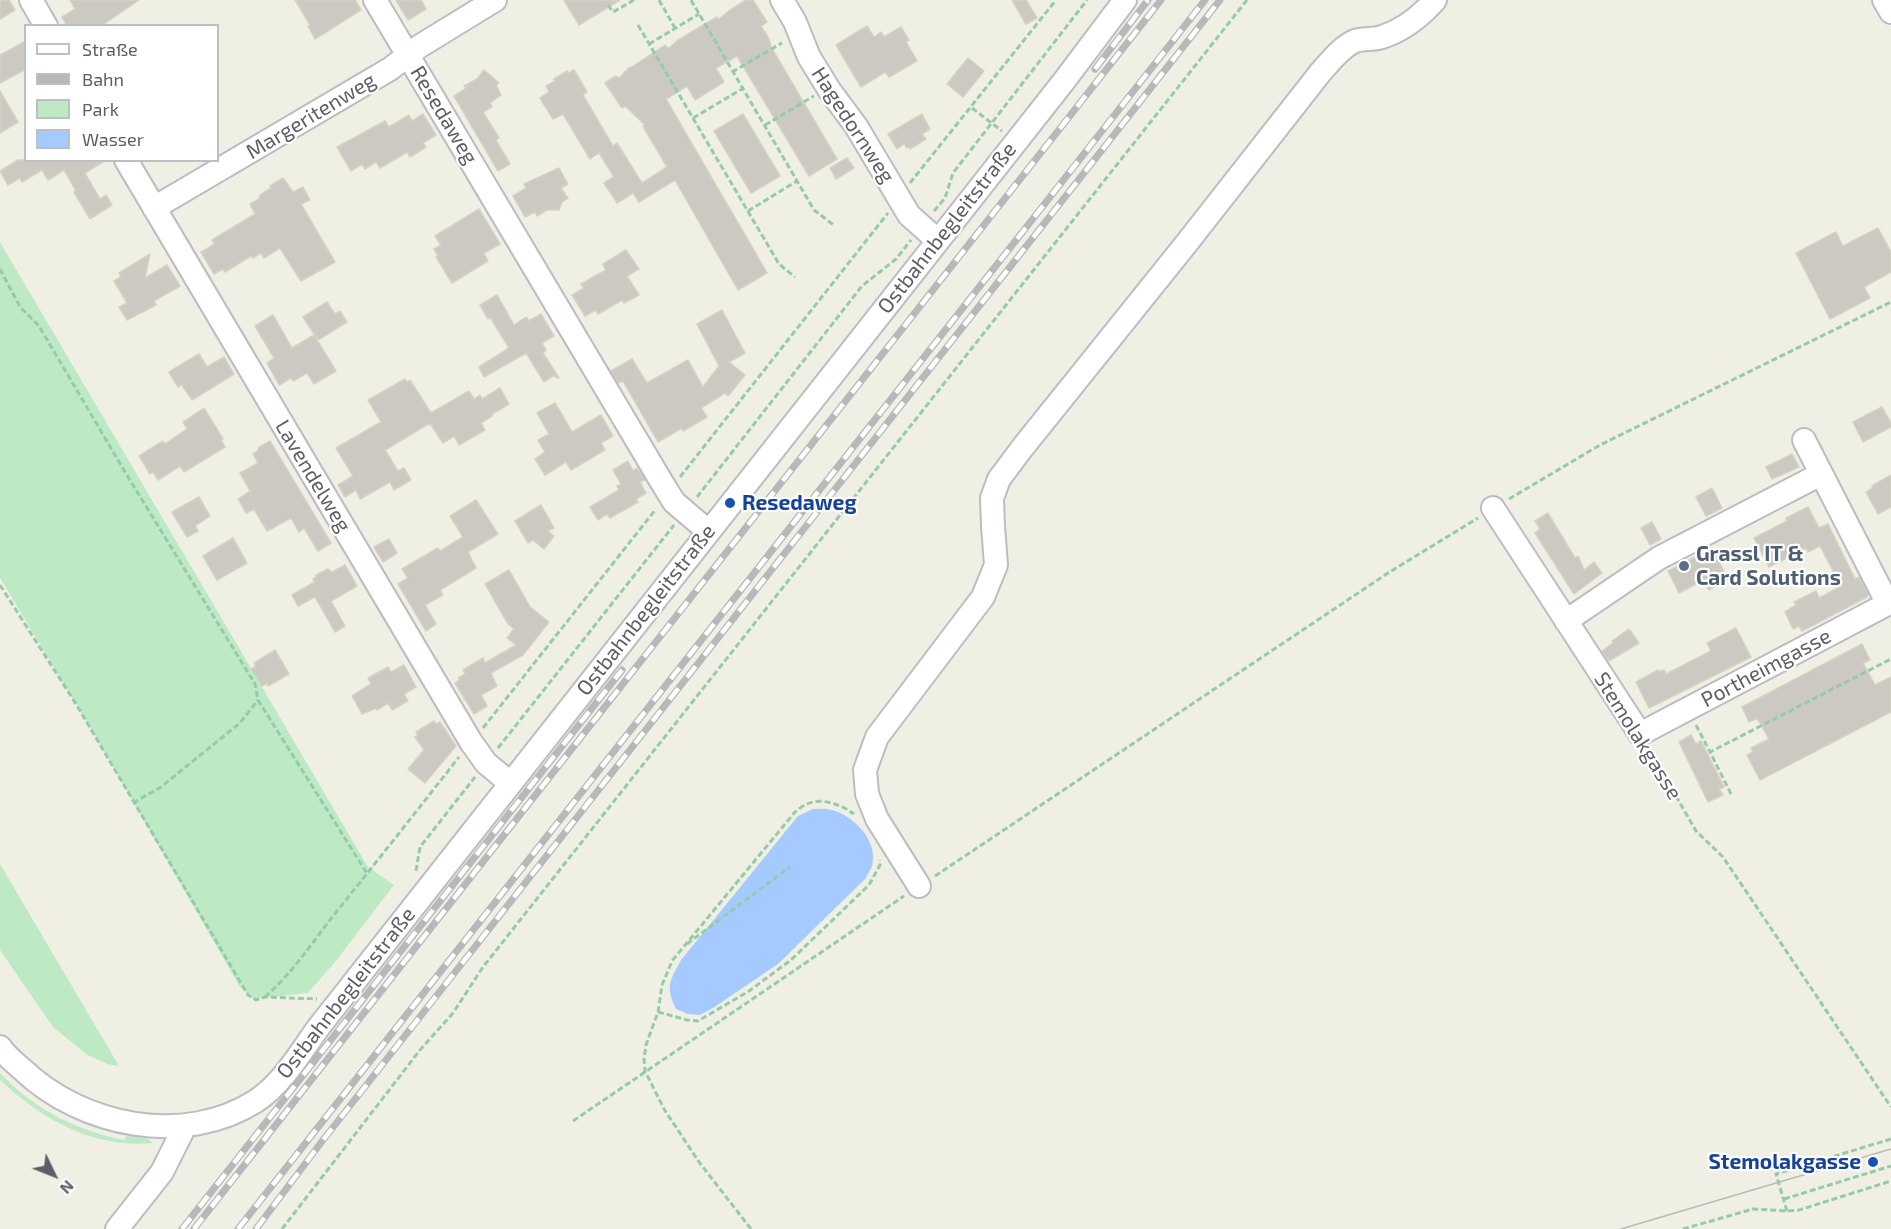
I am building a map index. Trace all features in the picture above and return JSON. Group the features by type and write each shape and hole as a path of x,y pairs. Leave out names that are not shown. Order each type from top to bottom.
{"street":[{"path":"31,0 45,24"},
{"name":"Resedaweg","path":"375,0 664,487 674,502 708,531"},
{"name":"Margeritenweg","path":"154,208 390,69 408,55 495,0"},
{"name":"Hagedornweg","path":"782,0 800,33 809,57 828,88 856,126 909,215 929,234"},
{"name":"Ostbahnbegleitstraße","path":"0,1047 36,1083 78,1107 134,1125 184,1126 216,1119 245,1107 269,1091 284,1075 318,1028 708,531 929,234 1064,81 1125,0"},
{"path":"919,886 877,819 867,794 864,770 877,737 983,597 996,566 992,498 999,479 1320,73 1340,52 1355,41 1381,38 1408,26 1435,0"},
{"path":"1884,0 1891,12"},
{"name":"Lavendelweg","path":"127,162 465,732 486,763 510,783"},
{"path":"1804,441 1890,603"},
{"path":"1566,621 1659,558 1821,474"},
{"name":"Stemolakgasse","path":"1493,508 1640,734"},
{"name":"Portheimgasse","path":"1640,734 1890,603"},
{"path":"117,1229 162,1172 184,1126"}],"path":[{"path":"608,5 613,12 634,0"},
{"path":"659,0 675,28"},
{"path":"691,0 814,210 835,226"},
{"path":"679,478 1056,0"},
{"path":"415,882 420,847 862,286 929,234 953,173 1087,0"},
{"path":"282,1229 420,1050 453,1013 483,967 1247,0"},
{"path":"649,44 699,14"},
{"path":"638,25 779,264 795,277"},
{"path":"732,72 800,33"},
{"path":"765,125 828,88"},
{"path":"693,118 742,89"},
{"path":"971,107 1003,132"},
{"path":"748,211 797,181"},
{"path":"0,269 20,307 39,326 255,684 258,700 368,875"},
{"path":"573,1121 1378,579 1600,445 1891,302"},
{"path":"477,736 661,503"},
{"path":"0,585 76,704 248,995 256,1000 265,997 323,999"},
{"path":"1710,752 1891,659"},
{"path":"133,803 161,787 240,723 258,700"},
{"path":"1693,720 1731,794"},
{"name":"Stemolakgasse","path":"1640,734 1696,831 1723,856 1891,1107"},
{"path":"265,997 282,982 465,750"},
{"path":"752,1229 699,1162 664,1109 645,1071 646,1045 658,1012 662,985 672,961 795,812 806,804 820,801 846,809 858,817"},
{"path":"658,1012 698,1022 749,992 791,960 869,885 880,865 880,856"},
{"path":"681,949 790,867"},
{"path":"1787,1211 1776,1174 1891,1139"},
{"path":"1784,1199 1891,1166"},
{"path":"1683,1229 1753,1209 1799,1210 1891,1182"}],"green space":[{"path":"0,242 368,867 394,885 335,962 308,993 253,999 240,987 87,722 0,578"},
{"path":"0,864 119,1066 107,1064 86,1054 53,1027 0,950"},
{"path":"0,1073 27,1097 57,1117 107,1136 125,1140 127,1133 142,1135 153,1143 131,1144 110,1141 70,1128 51,1119 16,1094 0,1080"}],"water":[{"path":"813,809 827,809 840,813 863,831 872,848 873,857 871,868 865,879 778,964 700,1015 688,1014 676,1009 670,984 681,960 798,816"}],"building":[{"path":"0,0 9,0 15,10 0,19"},
{"path":"70,0 139,0 104,24 66,24 62,17 75,9"},
{"path":"295,0 355,0 361,10 315,39 308,26 310,25"},
{"path":"396,0 421,0 426,9 408,20"},
{"path":"564,0 620,0 579,25"},
{"path":"746,0 753,0 767,22 761,26 771,47 837,159 809,176 737,56 716,68 724,82 695,100 687,86 666,99 767,273 738,290 675,180 639,202 633,193 617,203 604,183 614,177 599,153 590,159 563,114 553,119 540,98 549,92 546,86 555,81 554,79 567,71 568,73 574,70 587,92 583,95 613,146 617,143 642,183 667,167 643,126 645,125 625,106 622,108 605,83 616,76 619,78 629,68 665,45 668,49 678,40 717,17 719,19"},
{"path":"1012,0 1026,0 1037,18 1026,24"},
{"path":"867,26 874,37 881,32 884,37 901,27 909,40 906,42 917,61 889,77 885,72 861,87 836,45"},
{"path":"24,42 24,70 0,83 0,55"},
{"path":"968,58 984,71 963,97 947,84"},
{"path":"484,70 499,83 496,85 501,95 490,103 492,107 483,112 499,138 496,140 510,164 498,171 454,96 466,88 464,86 477,79"},
{"path":"0,91 18,122 0,133"},
{"path":"423,114 436,135 423,143 426,147 410,157 407,152 380,168 376,162 365,169 362,164 351,171 337,147 385,121 389,127 409,115 412,121"},
{"path":"743,114 780,176 751,193 714,131"},
{"path":"922,114 930,129 922,134 926,139 910,149 904,144 897,149 888,134"},
{"path":"847,158 854,168 836,179 830,168"},
{"path":"18,160 24,160 24,162 103,162 85,173 100,199 106,195 112,205 90,219 64,170 48,180 42,170 22,182 20,178 8,185 0,171"},
{"path":"559,168 568,184 561,188 568,198 562,202 559,210 547,210 537,216 535,212 525,217 513,196 526,188 524,184"},
{"path":"283,178 293,192 303,187 310,200 301,204 335,262 301,281 280,248 264,258 261,253 253,258 251,256 225,272 223,269 214,274 201,252 215,244 212,240 255,214 250,204"},
{"path":"479,209 500,244 484,253 488,261 452,283 436,257 438,256 434,249 441,245 435,236"},
{"path":"1878,228 1891,252 1891,272 1864,287 1870,298 1830,319 1796,253 1836,232 1843,246"},
{"path":"626,250 639,269 627,276 639,295 624,303 622,300 598,314 596,310 585,316 572,295 584,288 581,284 606,270 603,264"},
{"path":"150,254 145,278 167,265 180,286 154,301 156,305 127,320 119,307 127,303 114,281 121,277 119,273"},
{"path":"497,295 514,325 526,317 529,321 541,314 554,336 542,343 546,350 543,353 559,378 553,376 544,382 526,353 484,377 479,367 509,348 480,305"},
{"path":"327,302 335,314 340,311 347,322 318,340 303,317"},
{"path":"722,310 745,353 729,362 745,375 728,396 725,393 701,408 707,417 658,442 623,381 618,383 611,371 632,359 647,383 688,360 703,387 719,366 697,324"},
{"path":"273,315 292,348 314,335 336,371 314,384 307,373 293,381 291,378 279,385 267,363 274,358 255,326"},
{"path":"199,354 207,367 224,357 234,374 192,400 182,385 178,387 169,372"},
{"path":"405,379 407,382 410,380 431,413 469,391 474,399 480,395 482,399 500,388 509,404 481,423 485,430 459,445 454,436 443,443 430,423 385,450 398,471 404,468 411,480 394,490 390,482 360,499 356,490 345,497 338,485 353,476 336,448 381,422 368,400"},
{"path":"555,403 572,432 601,415 613,436 601,443 605,450 571,470 566,462 545,475 535,459 545,452 538,440 549,434 537,413"},
{"path":"1882,407 1891,427 1863,442 1853,422"},
{"path":"204,408 223,439 221,440 225,447 184,472 180,466 158,480 153,472 150,474 139,456 163,441 165,444 187,429 183,422"},
{"path":"270,441 331,543 318,551 304,528 299,532 291,518 267,531 254,509 246,513 238,499 250,491 240,473 258,463 253,454"},
{"path":"1792,454 1799,467 1772,479 1766,467"},
{"path":"628,461 633,471 637,468 645,480 640,482 646,493 636,499 638,502 610,518 607,514 598,520 590,507 619,490 617,486 621,484 613,470"},
{"path":"1891,475 1891,507 1878,514 1866,492"},
{"path":"1712,488 1722,508 1706,516 1696,497"},
{"path":"199,497 210,516 195,526 198,531 187,537 172,512"},
{"path":"476,500 498,534 468,552 476,568 440,590 443,595 425,605 436,624 426,631 398,584 408,578 402,569 438,548 440,551 463,537 450,516"},
{"path":"541,505 554,528 548,531 554,536 544,549 533,540 528,543 515,521"},
{"path":"1808,507 1819,528 1828,524 1855,579 1859,577 1868,594 1867,597 1802,631 1799,626 1793,629 1785,612 1796,605 1794,602 1816,591 1819,598 1841,586 1820,546 1808,552 1806,548 1769,567 1754,538"},
{"path":"1548,513 1575,558 1578,556 1584,570 1594,562 1602,573 1574,594 1535,533 1540,529 1535,521"},
{"path":"1652,522 1661,539 1650,545 1641,528"},
{"path":"233,538 247,563 217,580 203,556"},
{"path":"389,539 397,553 383,562 374,547"},
{"path":"1712,548 1728,579 1709,590 1704,580 1679,593 1668,571"},
{"path":"345,565 357,586 331,601 345,626 335,632 315,597 298,606 292,595 315,582 313,579 316,575 328,569 332,572"},
{"path":"509,570 530,607 549,622 523,655 491,673 497,686 481,695 487,706 474,714 455,683 465,674 463,670 483,658 485,663 516,645 507,638 514,629 508,624 485,584"},
{"path":"1736,628 1751,657 1649,708 1636,682 1658,670 1659,672 1664,670 1666,674 1711,651 1707,643"},
{"path":"1629,629 1639,643 1609,661 1602,651"},
{"path":"1862,644 1870,660 1863,663 1875,685 1891,677 1891,712 1760,780 1747,755 1753,752 1751,748 1769,739 1757,718 1749,722 1742,707"},
{"path":"275,650 289,674 268,686 267,683 262,686 251,669 256,666 254,663"},
{"path":"404,665 416,687 404,694 408,701 392,710 388,703 377,710 376,708 362,714 352,696 371,684 368,678 388,667 391,672"},
{"path":"434,721 436,724 440,722 456,746 425,783 408,769 424,750 415,737 418,735 416,732"},
{"path":"1691,735 1696,744 1701,741 1724,787 1719,789 1723,795 1708,802 1679,742"}],"tram line":[{"path":"1621,1229 1891,1149"}],"railway":[{"path":"1095,69 1148,0"},
{"path":"194,1229 1161,0"},
{"path":"238,1229 1205,0"},
{"path":"256,1229 323,1140 1220,0"},
{"path":"182,1229 622,670"}],"place":[{"name":"Resedaweg","path":"730,503"},
{"name":"Grassl IT & Card Solutions","path":"1684,566"},
{"name":"Stemolakgasse","path":"1873,1162"}]}
